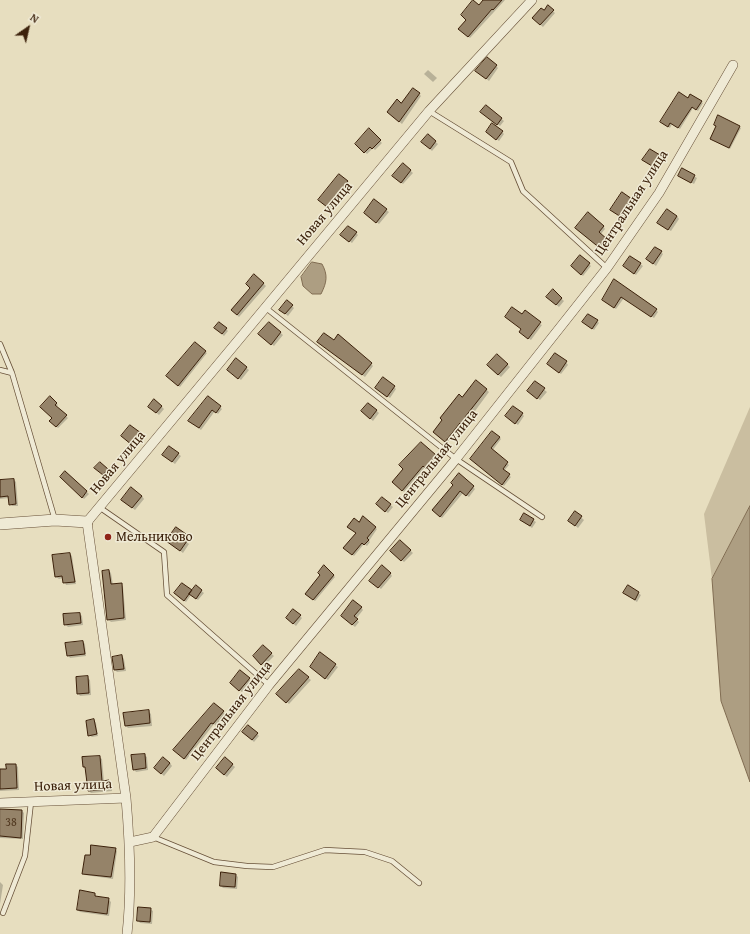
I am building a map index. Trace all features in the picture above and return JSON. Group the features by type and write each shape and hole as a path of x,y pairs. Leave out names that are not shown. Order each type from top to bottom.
{"street":[{"name":"Новая улица","path":"0,803 126,798 87,522 429,111 532,0"},
{"name":"Центральная улица","path":"153,837 269,685 456,459 607,268 658,193 733,64"},
{"path":"0,524 55,520 87,522"},
{"path":"126,798 130,842 130,902 127,934"},
{"path":"130,842 153,837"}],"lane":[{"path":"429,111 511,162 523,191 607,268"},
{"path":"266,308 456,459 542,517"},
{"path":"0,344 12,373 55,520"},
{"path":"0,370 12,373"},
{"path":"99,507 164,552 167,595 269,685"},
{"path":"3,913 25,856 31,802"},
{"path":"153,837 214,862 246,866 273,866 325,850 365,852 392,861 419,883"}],"shaded area":[{"path":"312,262 322,264 326,275 325,286 321,294 312,294 303,286 301,277"},
{"path":"750,407 750,506 712,579 704,514"},
{"path":"750,506 750,782 721,701 712,579"}],"building":[{"path":"473,0 479,5 483,0 502,0 493,10 492,9 468,37 458,29 466,20 461,15"},
{"path":"548,5 554,10 540,25 532,18 541,8 544,10"},
{"path":"487,57 497,65 486,79 475,71"},
{"path":"413,88 420,93 399,122 387,112 397,99 401,103"},
{"path":"679,92 688,98 690,94 702,101 696,110 692,107 678,128 670,123 668,127 660,122"},
{"path":"486,105 502,118 497,125 480,112"},
{"path":"718,115 740,126 729,148 710,139 716,126 714,125"},
{"path":"492,123 503,131 496,140 486,132"},
{"path":"369,128 381,140 372,149 370,147 364,153 355,144"},
{"path":"428,134 436,141 430,149 421,142"},
{"path":"650,149 660,155 652,166 642,160"},
{"path":"403,163 411,170 401,183 392,176"},
{"path":"682,168 695,175 691,183 678,176"},
{"path":"339,174 348,181 327,207 318,200"},
{"path":"622,192 632,199 621,217 610,210"},
{"path":"374,199 387,209 376,223 364,213"},
{"path":"667,209 677,216 668,230 657,223"},
{"path":"588,212 604,226 599,232 608,240 601,249 575,228"},
{"path":"348,226 357,232 349,242 340,235"},
{"path":"655,247 662,251 653,264 646,259"},
{"path":"580,255 590,263 581,275 571,266"},
{"path":"630,256 641,263 634,274 623,266"},
{"path":"254,274 264,283 237,315 231,310 250,288 246,284"},
{"path":"614,279 657,309 651,317 621,297 614,308 602,300"},
{"path":"553,289 562,298 556,305 546,297"},
{"path":"287,300 293,305 285,314 279,310"},
{"path":"512,307 522,314 525,310 541,322 528,339 519,332 521,329 505,317"},
{"path":"588,314 598,320 592,329 582,322"},
{"path":"219,322 227,328 222,334 214,328"},
{"path":"269,322 281,332 271,345 258,334"},
{"path":"324,333 334,340 338,334 372,363 362,375 317,342"},
{"path":"195,342 206,351 178,386 166,376"},
{"path":"555,353 567,361 559,373 547,364"},
{"path":"497,354 508,364 498,375 487,365"},
{"path":"236,358 247,367 238,379 227,370"},
{"path":"383,377 395,386 387,397 375,388"},
{"path":"476,380 487,389 465,417 466,419 461,425 460,423 445,442 433,432 442,420 440,418 459,394 462,397"},
{"path":"535,381 545,388 537,399 527,391"},
{"path":"50,396 57,403 55,405 67,415 56,427 49,421 52,418 40,407"},
{"path":"208,396 221,406 216,413 212,410 199,428 188,421"},
{"path":"154,399 162,406 156,413 148,407"},
{"path":"368,403 377,410 370,419 361,411"},
{"path":"513,406 523,413 515,424 505,416"},
{"path":"130,425 141,433 132,445 121,436"},
{"path":"492,431 500,437 491,448 508,462 503,469 510,474 502,485 470,459"},
{"path":"421,442 436,455 425,468 423,466 402,491 392,482 403,469 399,465"},
{"path":"169,446 179,453 172,462 162,455"},
{"path":"100,462 108,469 103,475 94,468"},
{"path":"65,471 87,491 82,498 60,477"},
{"path":"459,473 474,486 466,496 460,491 440,517 432,510 453,485 451,483"},
{"path":"14,479 16,504 9,505 8,496 0,497 0,480"},
{"path":"131,487 142,496 132,508 121,500"},
{"path":"382,497 391,504 385,512 376,504"},
{"path":"575,511 582,516 575,526 568,521"},
{"path":"524,513 534,519 530,526 520,520"},
{"path":"363,516 376,527 367,538 369,540 364,545 362,543 352,555 343,548 356,533 347,527 354,518 359,522"},
{"path":"176,527 186,534 183,539 187,541 180,551 166,541"},
{"path":"400,540 411,550 401,561 390,551"},
{"path":"70,553 75,582 63,583 62,576 55,577 52,555"},
{"path":"324,565 334,575 313,600 305,594 320,575 318,573"},
{"path":"382,565 391,573 378,588 369,581"},
{"path":"109,570 111,584 122,583 124,618 107,620 102,571"},
{"path":"182,583 192,590 184,601 174,593"},
{"path":"196,585 202,590 196,599 189,594"},
{"path":"628,585 639,592 635,600 623,593"},
{"path":"353,600 362,607 354,616 358,619 352,625 341,616"},
{"path":"293,609 301,615 293,624 286,618"},
{"path":"80,613 81,623 64,625 63,614"},
{"path":"83,641 85,654 67,656 65,643"},
{"path":"263,645 272,653 261,665 253,656"},
{"path":"320,652 336,664 325,679 310,667"},
{"path":"122,655 124,669 114,670 112,657"},
{"path":"299,669 309,677 286,703 276,694"},
{"path":"240,670 250,678 239,691 230,683"},
{"path":"88,676 89,693 77,694 76,677"},
{"path":"214,703 224,711 213,724 211,723 184,759 173,750"},
{"path":"149,710 150,723 125,726 123,713"},
{"path":"94,719 97,734 88,736 86,721"},
{"path":"248,725 258,733 252,740 242,732"},
{"path":"145,754 146,768 133,770 131,755"},
{"path":"100,756 102,781 109,780 110,789 88,791 85,767 83,767 82,757"},
{"path":"163,757 170,763 161,774 154,768"},
{"path":"225,757 233,764 224,775 216,768"},
{"path":"6,764 16,764 17,788 0,789 0,769 6,769"},
{"path":"0,809 22,810 21,838 0,836"},
{"path":"91,845 116,848 111,877 82,874 85,855 90,855"},
{"path":"221,872 236,874 235,887 220,886"},
{"path":"80,890 95,893 95,896 109,898 107,914 77,910"},
{"path":"138,907 151,908 150,922 137,921"}],"place":[{"name":"Мельниково","path":"108,537"}]}
